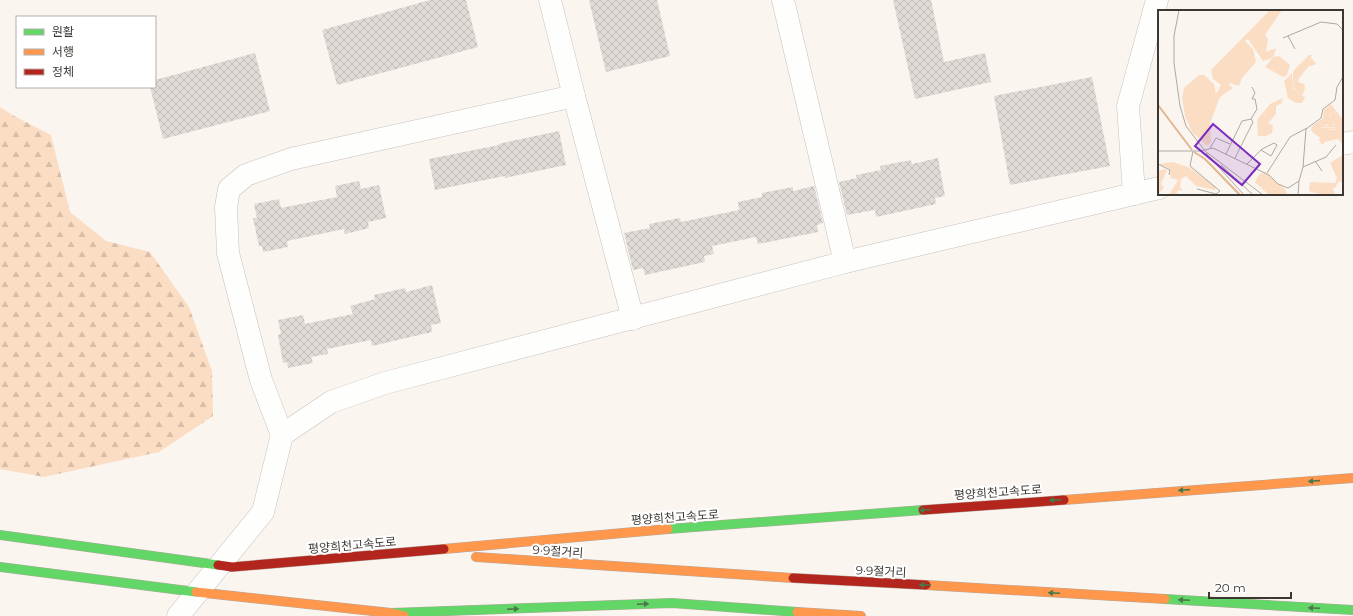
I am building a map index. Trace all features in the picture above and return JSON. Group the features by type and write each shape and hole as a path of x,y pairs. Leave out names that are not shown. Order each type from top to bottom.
{"highway":[{"name":"평양희천고속도로","path":"0,535 232,566 629,532 1353,478"},
{"name":"9·9절거리","path":"408,552 718,573 1353,610"},
{"path":"0,567 405,616"},
{"path":"390,613 672,603 861,616"}],"street":[{"path":"550,0 633,319"},
{"path":"783,0 846,262"},
{"path":"1134,194 1128,106 1157,0"},
{"path":"178,616 263,512 282,435 261,380 228,253 226,207 229,189 246,175 291,159 574,96"},
{"path":"1343,144 1353,142"},
{"path":"282,435 331,402 385,383 846,262 1158,188"}],"green space":[{"path":"0,107 51,135 70,212 106,241 150,252 189,307 212,371 213,416 159,452 44,477 0,469"}],"building":[{"path":"430,0 466,0 478,47 337,85 322,30"},
{"path":"589,0 657,0 670,56 606,72"},
{"path":"893,0 931,0 944,62 985,53 991,82 915,99"},
{"path":"255,53 270,111 163,139 150,88 156,88 156,80"},
{"path":"1092,77 1110,166 1010,185 994,96"},
{"path":"559,131 566,165 505,178 505,176 435,190 429,159"},
{"path":"938,158 945,196 935,198 936,204 876,217 875,210 847,215 839,182 857,178 856,175 881,170 880,166 911,160 912,164"},
{"path":"359,181 361,189 379,185 386,218 368,222 369,228 345,234 344,229 287,241 288,247 263,252 262,246 259,246 253,218 257,218 254,204 279,199 281,208 337,197 335,186"},
{"path":"814,186 823,223 817,225 818,232 758,244 756,237 712,246 714,254 704,256 705,262 645,275 643,268 633,270 624,233 650,228 649,224 680,218 681,222 739,210 738,202 762,197 762,193 793,187 793,191"},
{"path":"432,285 441,323 431,325 432,332 372,346 371,340 327,349 328,354 311,357 313,363 288,368 287,362 283,363 278,335 281,334 278,320 303,315 305,324 353,314 350,306 375,299 374,295 405,288 406,292"}],"traffic: fast":[{"path":"668,529 923,510"},
{"path":"0,535 218,565"},
{"path":"0,567 196,592"},
{"path":"1165,599 1353,610"},
{"path":"391,613 672,603 797,612"}],"traffic: slow":[{"path":"1064,500 1353,478"},
{"path":"444,549 668,529"},
{"path":"476,557 793,578"},
{"path":"926,585 1165,599"},
{"path":"196,592 391,613 404,616"},
{"path":"797,612 861,616"}],"traffic: jam":[{"path":"923,510 1064,500"},
{"path":"218,565 232,567 444,549"},
{"path":"793,578 926,585"}]}
